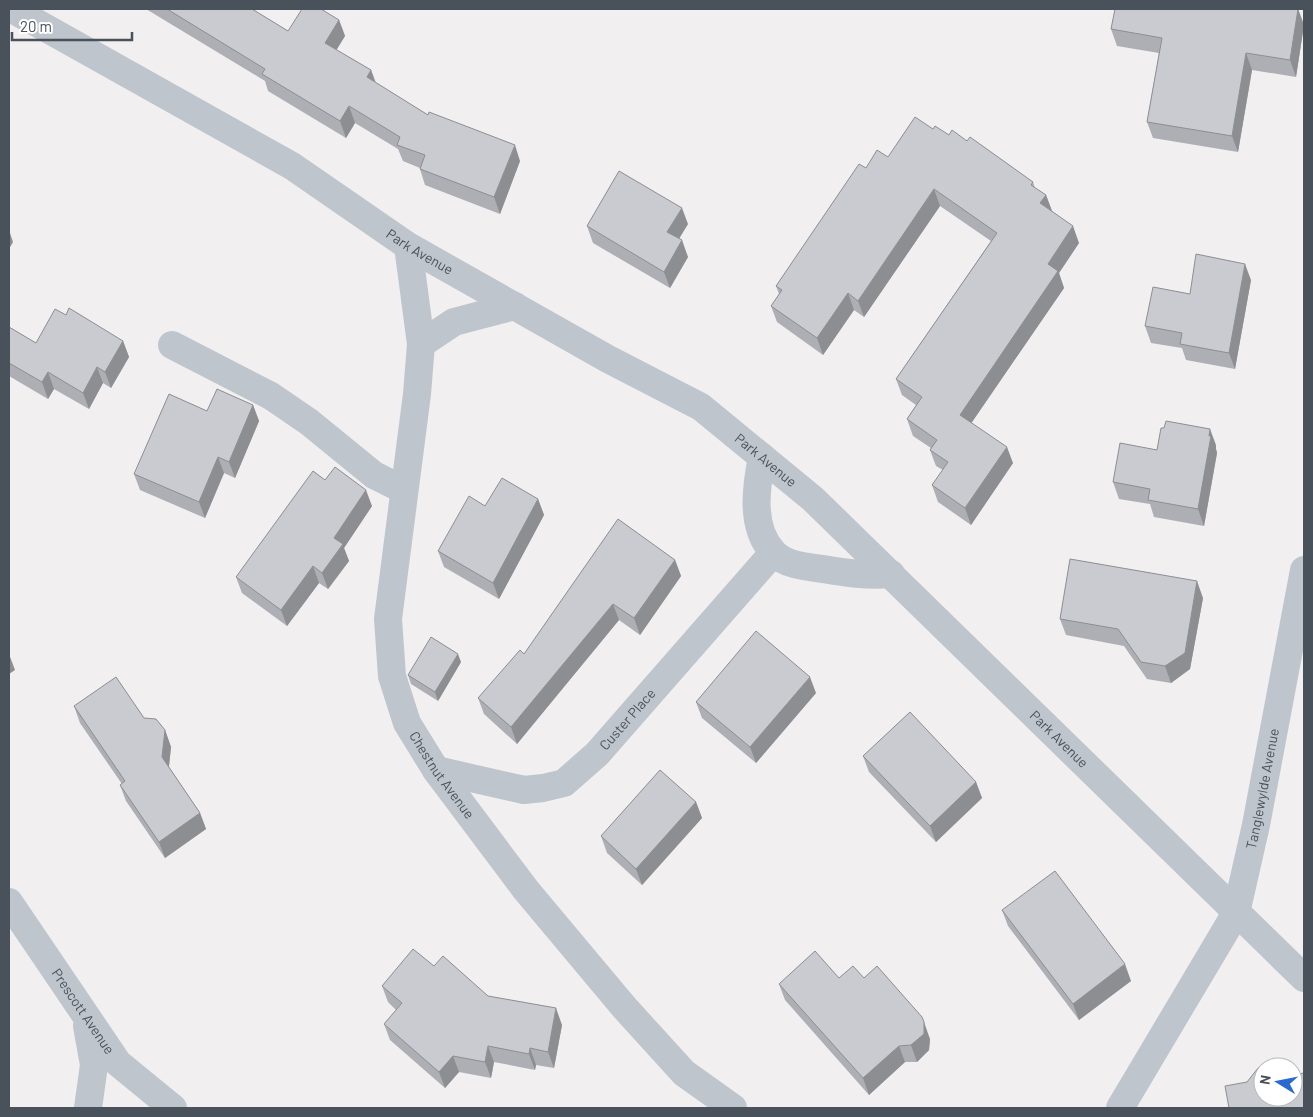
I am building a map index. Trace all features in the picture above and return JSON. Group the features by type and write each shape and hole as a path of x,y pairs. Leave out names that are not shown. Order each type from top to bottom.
{"street":[{"name":"Park Avenue","path":"12,9 292,166 408,246 608,359 701,407 813,499 1236,913"},
{"name":"Chestnut Avenue","path":"408,246 420,344 417,394 388,619 392,676 407,722 436,770 526,890 624,1007 684,1073 733,1108"},
{"path":"420,344 454,322 515,306"},
{"path":"172,345 271,396 308,422 374,475 404,490"},
{"path":"762,457 755,490 759,521 764,538 773,553 800,565 836,572 870,576 891,574"},
{"name":"Custer Place","path":"436,770 524,790 564,783 597,754 773,553"},
{"name":"Tanglewylde Avenue","path":"1236,913 1256,825 1304,570"},
{"name":"Prescott Avenue","path":"9,902 118,1063 173,1108"},
{"path":"1120,1108 1236,913 1304,978"},
{"path":"85,1015 94,1065 88,1108"}],"building":[{"path":"167,9 252,9 288,31 302,9 321,9 339,20 325,43 371,70 367,77 428,115 429,112 515,145 494,197 420,169 425,155 397,145 400,137 349,106 340,121 262,74 265,69"},
{"path":"1115,9 1298,9 1290,60 1246,53 1232,136 1147,122 1162,38 1111,29"},
{"path":"915,117 933,129 935,126 949,135 952,130 967,141 970,137 1033,182 1031,185 1046,195 1040,203 1073,226 1048,264 1058,271 960,415 1007,447 965,508 932,485 948,462 930,450 937,440 907,419 922,397 896,379 997,233 934,189 858,301 848,293 817,338 771,306 782,290 776,286 859,164 866,168 877,150 888,157"},
{"path":"619,171 682,208 667,232 682,240 664,272 587,226"},
{"path":"1196,254 1245,264 1229,353 1180,344 1182,333 1145,326 1153,287 1190,294"},
{"path":"69,308 123,341 105,372 97,367 83,393 48,372 42,382 9,363 9,327 36,343 55,309 66,315"},
{"path":"217,389 253,405 229,462 218,457 199,502 134,474 169,394 207,411"},
{"path":"1166,421 1210,429 1209,436 1211,436 1198,509 1148,500 1150,489 1113,482 1120,443 1157,450 1161,428 1164,428"},
{"path":"335,467 366,490 334,538 343,544 322,573 313,566 281,610 236,577 313,471 325,480"},
{"path":"502,478 538,499 493,583 438,551 469,496 485,506"},
{"path":"618,519 675,560 634,618 613,604 511,727 478,698 520,650 524,654"},
{"path":"1070,559 1197,581 1185,653 1165,666 1141,662 1118,629 1060,619"},
{"path":"756,631 810,677 750,747 696,702"},
{"path":"431,637 458,654 435,692 408,675"},
{"path":"116,677 144,718 156,719 165,730 162,757 200,813 159,842 120,785 125,781 74,706"},
{"path":"910,712 976,782 930,826 863,756"},
{"path":"660,770 696,802 636,869 601,836"},
{"path":"1055,871 1125,964 1073,1004 1002,910"},
{"path":"413,949 434,966 443,956 488,996 556,1008 548,1052 530,1048 529,1054 488,1046 485,1062 453,1056 439,1072 384,1024 402,1003 382,986"},
{"path":"815,951 839,978 853,966 864,978 877,966 922,1017 924,1034 911,1045 899,1046 863,1078 779,984"},
{"path":"1304,1073 1304,1108 1229,1108 1225,1086 1247,1082 1253,1074 1253,1107 1303,1107"}]}
